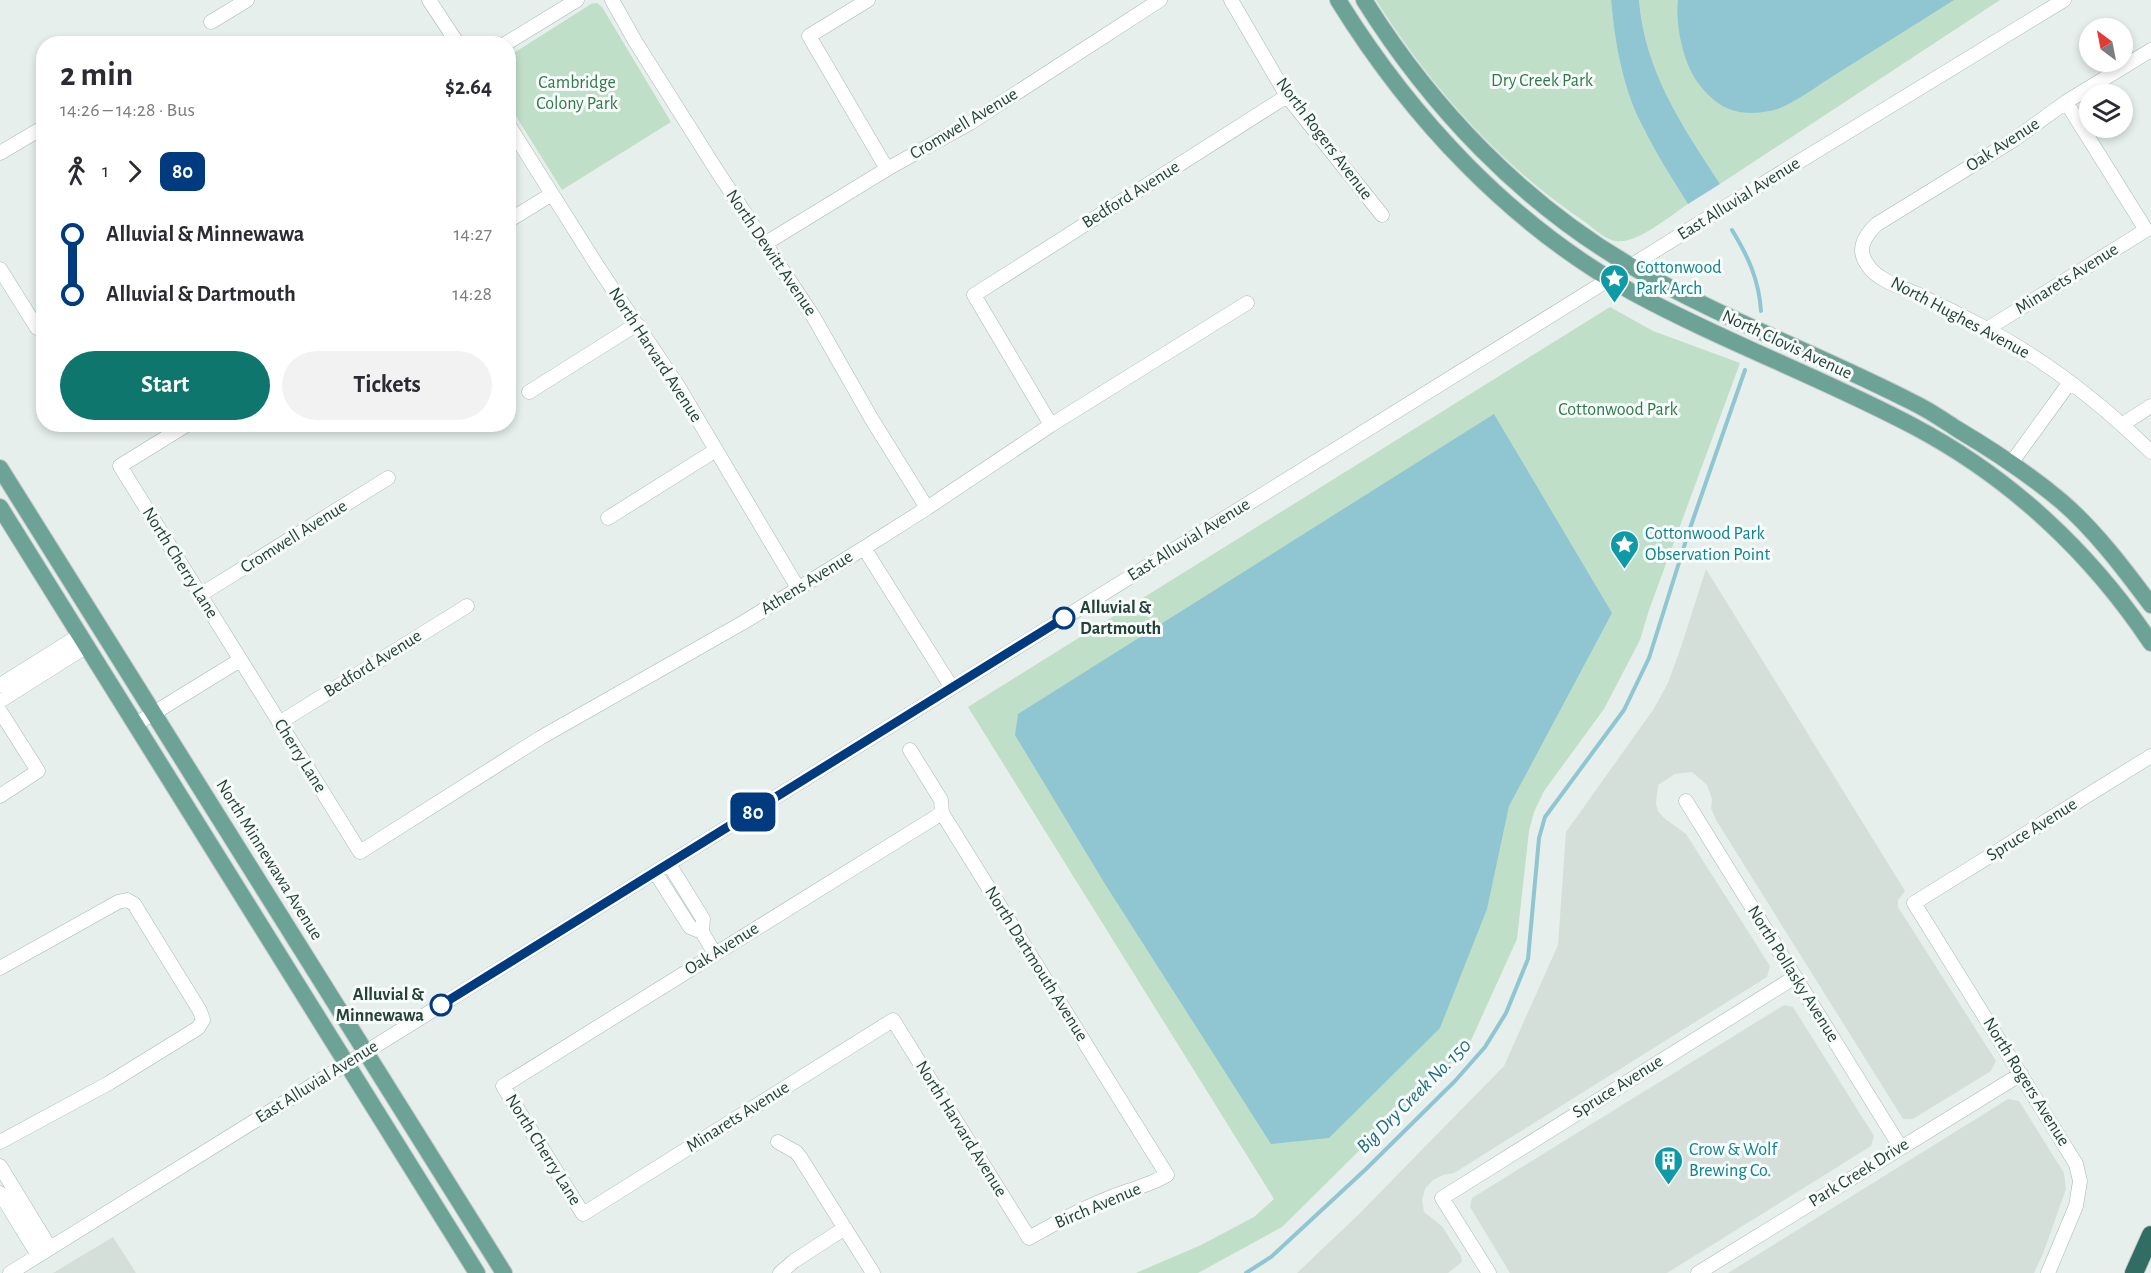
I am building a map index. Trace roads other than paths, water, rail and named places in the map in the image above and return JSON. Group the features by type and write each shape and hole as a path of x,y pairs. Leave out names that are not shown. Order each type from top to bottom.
{"highway":[{"path":"2134,1273 2151,1235"}],"main road":[{"name":"North Clovis Avenue","path":"1338,0 1379,63 1421,117 1470,168 1537,228 1611,279 1706,329 1895,417 1958,452 2020,497 2049,522 2105,580 2151,643"},
{"path":"1351,0 1359,12 1391,44"},
{"name":"North Clovis Avenue","path":"1364,0 1391,44 1438,103 1485,154 1551,212 1631,266 1754,330 1916,403 2012,462 2063,503 2122,567 2151,605"},
{"path":"1895,417 1902,414 1915,415 1980,453 2012,462"},
{"name":"North Minnewawa Avenue","path":"0,468 155,712 504,1273"},
{"path":"0,507 477,1273"}],"street":[{"path":"210,22 247,0"},
{"path":"429,0 453,36"},
{"path":"516,37 577,0"},
{"name":"North Dewitt Avenue","path":"612,0 635,41 717,171 813,316 871,418 927,508"},
{"path":"868,0 809,36 887,169"},
{"name":"Cromwell Avenue","path":"766,243 887,169 970,123 1160,0"},
{"name":"North Rogers Avenue","path":"1230,0 1287,96 1382,215"},
{"name":"East Alluvial Avenue","path":"10,1273 1631,266 2064,0"},
{"name":"Oak Avenue","path":"1862,246 1865,237 1877,224 2015,139 2066,102 2151,50"},
{"name":"Bedford Avenue","path":"1051,425 974,295 1287,96"},
{"name":"Minarets Avenue","path":"1987,329 2146,230 2066,102"},
{"path":"0,153 36,132"},
{"name":"North Harvard Avenue","path":"516,137 598,267 678,386 798,588"},
{"path":"516,216 552,194"},
{"name":"North Hughes Avenue","path":"1862,246 1863,256 1875,274 2023,349 2070,382 2123,424 2151,453"},
{"path":"0,269 36,320"},
{"name":"Athens Avenue","path":"360,852 550,732 744,622 864,548 1051,425 1247,303"},
{"path":"529,392 637,324"},
{"path":"2012,462 2070,382"},
{"path":"2123,424 2151,406"},
{"name":"North Cherry Lane","path":"175,432 120,466 240,660"},
{"path":"608,518 716,450"},
{"name":"Cromwell Avenue","path":"200,595 388,478"},
{"path":"864,548 952,688"},
{"name":"Bedford Avenue","path":"279,723 467,606"},
{"path":"0,685 84,641"},
{"path":"0,701 84,641"},
{"path":"136,724 240,660"},
{"name":"Cherry Lane","path":"240,660 360,852"},
{"path":"0,711 38,771 0,796"},
{"name":"North Dartmouth Avenue","path":"910,750 941,800 942,813 1167,1175"},
{"name":"Spruce Avenue","path":"1914,903 2151,756"},
{"name":"North Pollasky Avenue","path":"1686,801 1901,1148"},
{"name":"Oak Avenue","path":"503,1086 942,813"},
{"path":"669,864 703,919 702,932 715,954"},
{"path":"656,872 690,927 702,932"},
{"path":"676,906 689,898"},
{"path":"0,968 118,902 128,900 134,904 200,1011 203,1020 198,1028 109,1083 0,1142"},
{"name":"North Rogers Avenue","path":"1914,903 2076,1164 2080,1181 2076,1206 2048,1273"},
{"name":"Spruce Avenue","path":"1484,1271 1442,1198 1795,977"},
{"name":"Minarets Avenue","path":"583,1214 893,1020"},
{"name":"North Harvard Avenue","path":"893,1020 1029,1238"},
{"name":"Park Creek Drive","path":"1698,1273 2021,1074"},
{"name":"North Cherry Lane","path":"503,1086 583,1214"},
{"path":"778,1142 796,1152 873,1273"},
{"path":"0,1166 44,1251"},
{"name":"Birch Avenue","path":"1029,1238 1079,1211 1167,1175"},
{"path":"0,1194 44,1251"},
{"path":"780,1273 794,1261 845,1228"}],"water":[{"path":"1611,0 1639,0 1649,51 1657,74 1679,119 1720,184 1688,204 1652,145 1629,95 1617,48"},
{"path":"1678,0 1954,0 1793,102 1770,111 1748,113 1738,112 1721,105 1705,92 1693,75 1681,43"},
{"path":"1494,414 1612,613 1509,806 1487,909 1440,1028 1329,1138 1271,1144 1105,884 1015,735 1018,714"}],"waterway":[{"name":"Big Dry Creek No. 150","path":"1732,230 1752,269 1761,311"},
{"name":"Big Dry Creek No. 150","path":"1246,1273 1271,1257 1366,1169 1455,1081 1485,1047 1506,1013 1528,959 1539,838 1545,817 1624,710 1649,658 1688,534 1745,370"}],"place":[{"name":"Cottonwood Park Arch","path":"1615,304"},
{"name":"Cottonwood Park Observation Point","path":"1624,570"},
{"name":"Alluvial & Dartmouth","path":"1064,618"},
{"name":"Alluvial & Minnewawa","path":"441,1005"},
{"name":"Crow & Wolf Brewing Co.","path":"1668,1186"}],"park label":[{"name":"Dry Creek Park","path":"1542,81"},
{"name":"Cambridge Colony Park","path":"577,94"},
{"name":"Cottonwood Park","path":"1618,410"}]}
